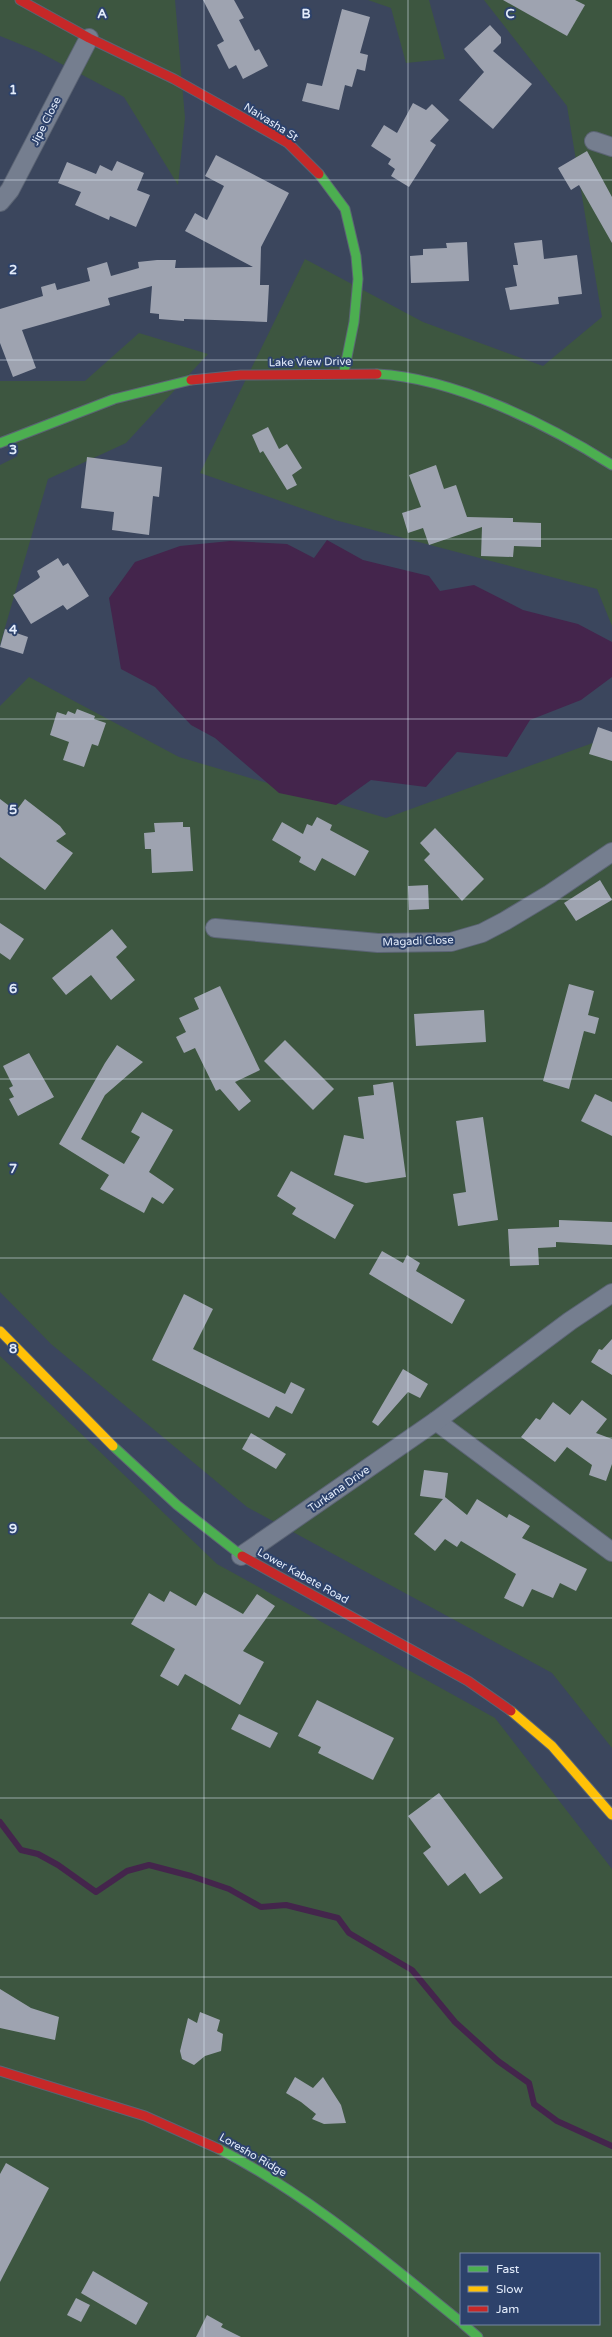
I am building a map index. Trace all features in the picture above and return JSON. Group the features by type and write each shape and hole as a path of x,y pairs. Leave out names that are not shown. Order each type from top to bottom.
{"street":[{"name":"Naivasha St","path":"20,0 89,38 117,50 174,79 288,143 334,192 344,209 352,232 357,271 354,322 344,372"},
{"name":"Jipe Close","path":"0,202 10,190 89,38"},
{"path":"594,141 612,147"},
{"name":"Lake View Drive","path":"0,443 98,404 187,380 240,374 344,372 412,378 447,388 502,407 576,442 612,464"},
{"name":"Magadi Close","path":"215,928 378,943 451,942 482,933 505,921 550,894 612,852"},
{"name":"Turkana Drive","path":"241,1556 436,1421 570,1321 612,1293"},
{"name":"Lower Kabete Road","path":"0,1331 169,1498 211,1534 241,1556 468,1681 505,1706 552,1746 612,1815"},
{"path":"436,1421 612,1552"},
{"name":"Loresho Ridge","path":"0,2071 117,2106 159,2121 192,2135 235,2158 300,2197 369,2246 460,2321"},
{"name":"Loresho Ridge","path":"464,2325 478,2337"}],"green space":[{"path":"0,0 175,0 185,118 178,185 124,97 37,51 0,36"},
{"path":"368,0 429,0 445,59 406,63 391,8"},
{"path":"484,0 612,0 612,626 597,589 335,520 200,473 305,259 423,322 543,366 602,317 567,106"},
{"path":"139,333 208,354 126,443 48,479 0,645 0,465 18,456 0,441 0,381 85,381"},
{"path":"29,677 179,757 386,818 612,736 612,1748 552,1673 247,1507 51,1344 0,1292 0,706"},
{"path":"0,1356 217,1564 495,1718 612,1869 612,2337 0,2337"}],"shaded area":[{"path":"327,540 363,560 429,576 440,591 474,585 523,610 578,624 612,642 612,677 581,700 530,720 507,757 457,752 426,787 371,780 336,805 279,793 215,738 191,725 155,687 121,669 109,598 135,562 180,546 230,541 287,544 314,558"}],"building":[{"path":"203,0 234,0 244,18 239,20 255,51 259,49 268,66 243,79 236,65 229,69 217,45 224,41"},
{"path":"503,0 575,0 585,5 567,36"},
{"path":"342,9 370,17 360,53 368,55 365,71 357,69 352,87 345,85 339,110 302,101 307,83 322,86"},
{"path":"490,25 501,37 501,43 493,51 532,84 493,129 459,100 484,72 464,49"},
{"path":"413,103 426,110 432,104 449,120 430,141 436,145 409,187 391,176 395,169 388,164 391,159 371,146 384,125 397,133"},
{"path":"587,151 612,197 612,243 579,185 571,190 558,168"},
{"path":"216,155 289,193 261,247 260,285 269,285 267,322 184,319 184,321 159,319 159,314 150,313 152,286 108,298 110,305 22,330 36,368 13,377 0,343 0,309 43,296 41,287 55,283 57,290 90,281 87,268 107,262 111,276 139,268 138,262 157,260 176,260 175,268 253,267 185,231 195,213 207,220 224,186 205,176"},
{"path":"117,161 144,173 137,190 150,195 136,227 110,216 109,220 75,205 81,192 58,183 67,162 96,174 100,165 112,171"},
{"path":"542,240 544,259 577,255 582,294 558,297 559,304 510,310 505,288 517,286 513,265 518,265 514,243"},
{"path":"467,242 469,281 411,283 410,256 423,255 423,249 447,248 446,243"},
{"path":"268,427 279,449 287,444 302,468 292,475 297,485 287,490 263,451 260,453 252,435"},
{"path":"87,457 162,467 159,497 153,496 149,535 112,530 114,512 81,508"},
{"path":"436,465 444,489 456,485 467,517 513,518 513,522 541,523 541,547 514,546 513,557 481,556 482,527 429,545 423,528 408,533 402,513 421,507 409,475"},
{"path":"58,558 63,566 68,563 89,596 67,610 63,605 31,624 13,595 38,579 40,577 37,571"},
{"path":"5,629 28,637 23,654 0,647"},
{"path":"77,709 95,716 94,719 106,723 98,746 92,744 84,767 63,760 69,742 50,735 57,712 66,715 68,711 75,714"},
{"path":"598,727 612,732 612,761 589,754"},
{"path":"0,799 16,811 25,799 60,826 66,834 56,841 73,853 45,890 0,857"},
{"path":"317,817 332,825 330,830 369,851 355,876 322,858 315,871 299,862 301,857 272,840 282,822 303,834 307,824 312,826"},
{"path":"183,822 183,827 190,827 193,871 152,873 151,849 145,849 144,833 155,832 154,823"},
{"path":"435,828 484,879 462,901 424,860 430,854 420,843"},
{"path":"600,880 612,900 576,921 564,903"},
{"path":"428,885 429,909 409,910 408,886"},
{"path":"0,923 24,939 10,960 0,953"},
{"path":"112,929 127,947 116,957 135,980 111,1000 91,975 66,995 52,978"},
{"path":"569,984 594,991 588,1015 599,1018 595,1034 584,1031 569,1089 543,1081"},
{"path":"220,986 260,1070 235,1082 251,1101 239,1111 220,1089 216,1091 195,1048 184,1053 176,1037 186,1032 179,1018 199,1009 194,998"},
{"path":"484,1010 486,1042 416,1046 414,1014"},
{"path":"285,1040 334,1089 313,1110 264,1061"},
{"path":"117,1045 143,1062 105,1095 81,1139 124,1164 140,1137 131,1132 142,1112 173,1130 149,1172 174,1189 163,1204 152,1197 144,1213 100,1189 109,1175 59,1144 105,1063"},
{"path":"29,1053 54,1097 18,1116 9,1099 14,1097 9,1088 13,1086 3,1066"},
{"path":"393,1082 406,1177 366,1183 334,1175 344,1135 364,1139 358,1097 374,1095 373,1085"},
{"path":"595,1094 612,1102 612,1136 581,1121"},
{"path":"483,1117 498,1220 458,1226 453,1194 466,1192 456,1121"},
{"path":"291,1171 354,1205 335,1239 292,1214 296,1208 277,1196"},
{"path":"559,1220 612,1222 612,1245 556,1242 556,1247 538,1248 539,1265 510,1266 508,1229 559,1227"},
{"path":"382,1251 403,1263 407,1255 420,1263 416,1271 465,1300 452,1324 369,1274"},
{"path":"184,1294 213,1309 193,1349 285,1394 291,1382 305,1389 292,1414 276,1406 269,1418 152,1360"},
{"path":"612,1339 612,1375 591,1362 599,1349 602,1350"},
{"path":"403,1369 428,1384 420,1398 408,1392 378,1426 372,1422"},
{"path":"582,1400 607,1419 596,1433 612,1439 612,1464 606,1481 589,1475 592,1465 567,1447 555,1462 521,1437 536,1418 540,1420 553,1402 570,1415"},
{"path":"251,1433 286,1454 276,1469 242,1449"},
{"path":"424,1470 448,1473 445,1497 467,1515 477,1499 507,1518 509,1514 530,1526 522,1538 587,1569 576,1591 560,1583 553,1598 532,1589 523,1607 504,1598 516,1574 461,1541 457,1547 445,1539 435,1551 414,1534 443,1499 420,1496"},
{"path":"170,1591 196,1606 204,1592 243,1614 257,1594 275,1606 243,1651 264,1662 240,1705 185,1674 178,1686 160,1676 175,1649 131,1624 149,1593 164,1602"},
{"path":"317,1700 394,1738 373,1780 318,1753 321,1747 298,1736"},
{"path":"239,1714 278,1733 270,1748 231,1729"},
{"path":"439,1793 503,1878 480,1894 465,1873 448,1886 423,1853 431,1847 408,1816"},
{"path":"0,1989 31,2008 59,2017 55,2040 0,2028"},
{"path":"200,2012 220,2020 217,2031 223,2034 221,2051 205,2056 194,2065 182,2059 180,2051 188,2018 197,2023"},
{"path":"295,2077 313,2088 323,2077 341,2105 346,2123 324,2124 312,2119 316,2114 301,2102 286,2093"},
{"path":"6,2163 49,2188 0,2282 0,2174"},
{"path":"93,2271 148,2303 136,2325 81,2293"},
{"path":"76,2298 90,2305 81,2322 67,2315"},
{"path":"207,2315 223,2324 221,2327 241,2337 196,2337"}],"waterway":[{"path":"0,1822 21,1850 38,1854 58,1865 96,1892 127,1871 149,1865 191,1876 229,1889 261,1907 286,1905 338,1918 349,1933 412,1970 455,2022 498,2061 529,2083 534,2104 557,2121 612,2146"}],"traffic: fast":[{"path":"319,174 345,209 356,256 358,279 354,322 344,372"},
{"path":"377,374 407,377 437,384 499,406 559,434 612,465"},
{"path":"0,443 114,399 191,380"},
{"path":"113,1446 177,1505 242,1556"},
{"path":"219,2149 252,2167 314,2207 374,2252 460,2321"},
{"path":"464,2325 478,2337"}],"traffic: slow":[{"path":"0,1331 113,1446"},
{"path":"511,1711 552,1746 612,1815"}],"traffic: jam":[{"path":"20,0 89,38 174,79 288,143 319,174"},
{"path":"191,380 241,375 377,374"},
{"path":"242,1556 468,1681 511,1711"},
{"path":"0,2071 145,2116 219,2149"}]}
